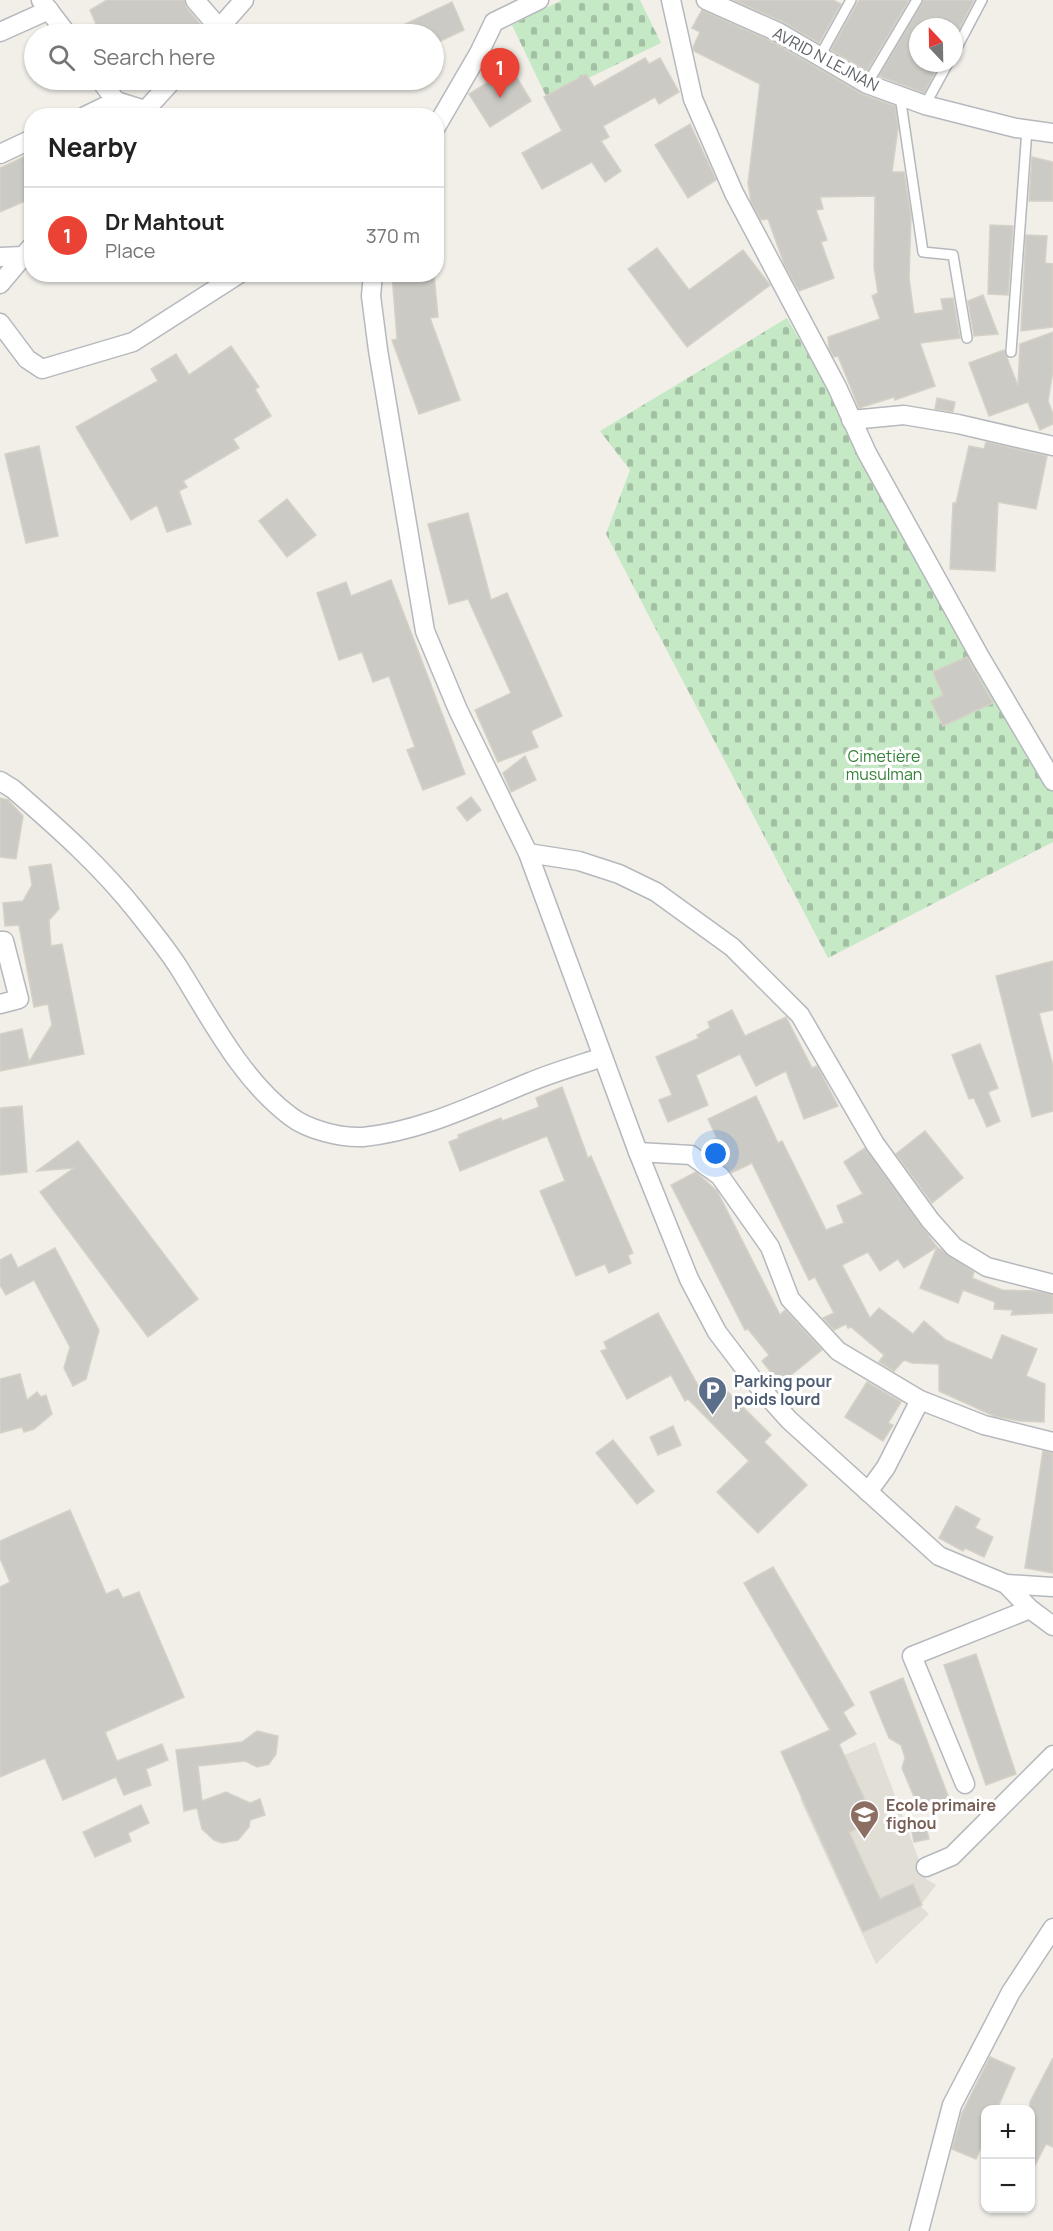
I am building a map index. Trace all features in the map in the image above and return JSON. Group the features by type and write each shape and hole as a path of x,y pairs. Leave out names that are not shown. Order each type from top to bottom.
{"street":[{"path":"195,0 212,24"},
{"path":"224,24 244,0"},
{"path":"444,113 494,22 539,0"},
{"path":"671,0 693,99 711,145 734,193 837,387 850,420 969,637 1053,781"},
{"name":"AVRID N LEJNAN","path":"706,0 778,32 867,84 925,105 1053,133"},
{"path":"0,32 45,5 59,24"},
{"path":"108,90 116,101 131,108"},
{"path":"147,108 164,90"},
{"path":"102,108 116,101"},
{"path":"0,154 24,143"},
{"path":"0,257 24,252"},
{"path":"0,284 24,255"},
{"path":"0,323 27,359 42,369 133,342 227,282"},
{"path":"372,282 371,296 378,350 425,632 458,710 528,853 638,1152 689,1279 717,1332 754,1382 789,1420 939,1556 1006,1584 1053,1587"},
{"path":"850,420 904,415 958,424 1053,446"},
{"path":"0,781 13,789 88,855 131,904 177,965 245,1069 291,1117 333,1133 360,1137 397,1132 445,1118 534,1080 603,1057"},
{"path":"528,853 579,861 619,874 656,892 732,947 800,1014 875,1144 930,1220 954,1247 987,1267 1053,1284"},
{"path":"0,941 4,941 19,999 0,1004"},
{"path":"638,1152 691,1155 720,1176 770,1247 790,1299 838,1351 920,1400 984,1425 1053,1442"},
{"path":"868,1492 886,1467 920,1400"},
{"path":"1006,1584 1030,1610 1053,1626"},
{"path":"964,1784 912,1656 1030,1610"},
{"path":"926,1867 952,1856 1053,1755"},
{"path":"919,2231 952,2105 1011,1992 1053,1928"}],"lane":[{"path":"820,56 851,0"},
{"path":"867,84 917,0"},
{"path":"963,36 982,0"},
{"path":"925,105 943,72"},
{"path":"900,96 923,252 952,255 968,338"},
{"path":"1011,352 1027,129"}],"shaded area":[{"name":"Ecole primaire fighou","path":"875,1742 926,1879 936,1885 920,1906 929,1914 876,1964 800,1799 827,1786 819,1766"}],"green space":[{"path":"562,0 640,0 661,43 547,98 512,25"},
{"name":"Cimetière musulman","path":"787,318 1053,781 1053,842 828,958 606,534 630,470 600,431"}],"building":[{"path":"107,0 184,0 186,7 200,24 96,24 90,10"},
{"path":"734,0 833,0 841,4 819,43 783,22"},
{"path":"859,0 909,0 867,71 831,50"},
{"path":"924,0 974,0 963,21 963,18 913,18"},
{"path":"452,2 464,30 444,39 444,24 405,24"},
{"path":"702,10 773,42 862,94 895,106 898,128 892,172 904,172 911,216 909,278 914,314 943,310 941,299 953,298 960,338 920,343 935,386 895,400 894,397 859,408 838,356 834,357 829,348 828,337 880,319 872,296 878,293 874,267 875,196 820,197 823,209 816,210 827,240 821,242 834,278 799,291 785,266 768,219 761,220 751,202 748,183 760,84 694,51 693,47 700,32 692,28"},
{"path":"909,25 909,72 935,72 924,93 879,76"},
{"path":"645,58 649,64 660,58 679,92 659,104 655,97 603,126 609,137 601,141 621,171 605,182 592,162 542,189 522,153 562,131 544,97 586,74 594,87"},
{"path":"511,68 531,101 490,127 469,94"},
{"path":"690,124 716,180 688,198 655,145"},
{"path":"24,157 24,202 0,212 0,168"},
{"path":"1032,157 1053,162 1053,201 1029,201"},
{"path":"990,225 1013,226 1008,295 988,294"},
{"path":"1026,235 1047,236 1045,263 1053,264 1053,327 1021,331"},
{"path":"657,248 689,290 743,250 770,285 687,347 628,269"},
{"path":"393,282 435,282 438,317 430,318 460,400 419,414 392,340 397,339"},
{"path":"983,295 998,334 974,336 968,301"},
{"path":"1053,332 1053,371 1048,401 1053,414 1053,424 1040,430 1028,402 989,416 969,363 1004,350 1018,386 1020,344"},
{"path":"231,346 259,387 255,389 271,416 233,439 239,448 183,481 187,487 179,491 191,524 167,532 157,505 131,520 76,427 158,381 151,369 176,354 189,375"},
{"path":"937,398 955,402 953,412 935,409"},
{"path":"986,442 1047,456 1036,509 998,502 995,571 950,569 953,503 956,503 969,446 984,449"},
{"path":"39,446 58,536 26,543 5,454"},
{"path":"287,499 316,535 287,557 259,521"},
{"path":"468,513 491,600 507,593 562,716 531,731 538,747 498,762 475,710 511,693 468,599 449,604 428,524"},
{"path":"391,580 465,774 423,790 407,750 415,747 389,676 373,682 362,652 339,660 317,593 346,582 351,596"},
{"path":"967,657 993,703 943,726 931,701 943,695 933,672"},
{"path":"525,756 536,780 511,792 503,773"},
{"path":"471,797 481,810 467,821 457,808"},
{"path":"0,798 8,800 23,816 16,859 0,857"},
{"path":"51,864 59,909 49,920 51,946 62,944 84,1054 0,1071 0,1034 22,1029 29,1062 52,1025 48,1004 34,1007 19,925 5,926 3,903 23,901 32,885 29,867"},
{"path":"1053,961 1053,1010 1039,1013 1053,1066 1053,1111 1032,1117 996,976"},
{"path":"732,1010 745,1036 786,1017 812,1068 817,1066 838,1106 804,1119 786,1071 756,1086 740,1054 696,1075 708,1105 668,1122 659,1100 672,1095 656,1057 699,1038 697,1035 710,1028 708,1022"},
{"path":"980,1044 998,1088 988,1092 1000,1121 987,1127 974,1098 969,1099 952,1055"},
{"path":"562,1087 588,1158 591,1156 633,1253 628,1255 631,1263 609,1273 605,1264 576,1276 540,1191 565,1181 547,1136 460,1171 449,1142 459,1138 458,1135 501,1118 502,1121 539,1107 536,1098"},
{"path":"756,1096 778,1143 782,1141 826,1230 844,1223 837,1206 863,1194 844,1162 865,1148 937,1247 904,1268 898,1259 880,1271 868,1252 842,1265 870,1318 879,1308 913,1334 924,1321 946,1340 992,1360 1002,1335 1037,1349 1026,1376 1045,1384 1044,1422 1020,1421 994,1416 939,1391 939,1364 912,1363 904,1360 894,1371 879,1362 884,1355 851,1327 848,1328 846,1324 834,1330 823,1318 834,1313 815,1277 809,1280 752,1163 731,1173 718,1161 721,1159 712,1140 717,1138 708,1119"},
{"path":"22,1106 27,1172 0,1175 0,1108"},
{"path":"925,1131 963,1178 932,1203 896,1154"},
{"path":"78,1141 198,1299 148,1337 40,1192 74,1168 37,1171"},
{"path":"696,1172 717,1191 780,1315 785,1310 822,1350 780,1384 762,1361 769,1355 748,1329 745,1330 671,1185"},
{"path":"937,1247 974,1272 972,1278 1002,1290 1036,1291 1053,1295 1053,1313 1011,1315 1013,1310 994,1309 995,1302 963,1290 958,1303 920,1288"},
{"path":"55,1248 99,1330 86,1379 73,1386 64,1368 70,1347 34,1280 6,1295 0,1285 0,1260 11,1254 18,1268"},
{"path":"658,1313 710,1407 727,1391 771,1435 764,1442 807,1485 758,1533 717,1492 749,1461 688,1399 685,1401 671,1375 627,1399 601,1351 607,1349 604,1342"},
{"path":"20,1374 27,1400 37,1392 41,1397 46,1395 52,1414 34,1429 24,1432 22,1427 0,1433 0,1379"},
{"path":"867,1382 901,1402 888,1423 893,1425 883,1441 845,1417"},
{"path":"673,1426 681,1445 658,1455 650,1437"},
{"path":"613,1440 654,1491 637,1504 596,1453"},
{"path":"1043,1451 1053,1453 1053,1573 1025,1568"},
{"path":"956,1506 980,1519 975,1528 993,1537 984,1557 965,1548 963,1551 939,1538"},
{"path":"70,1510 106,1594 118,1589 123,1598 139,1592 184,1697 105,1732 117,1761 162,1744 168,1760 146,1769 151,1785 124,1795 116,1777 63,1800 45,1758 0,1777 0,1587 10,1582 0,1558 0,1541"},
{"path":"773,1567 854,1705 843,1712 856,1734 839,1744 870,1811 859,1816 863,1826 849,1832 880,1899 913,1884 922,1905 863,1932 781,1752 830,1730 744,1583"},
{"path":"976,1654 1016,1774 986,1785 944,1665"},
{"path":"903,1678 950,1801 920,1811 902,1768 905,1758 901,1745 889,1738 870,1692"},
{"path":"257,1731 278,1736 276,1754 269,1764 257,1767 245,1761 198,1766 202,1801 226,1792 250,1803 260,1799 265,1815 250,1820 249,1827 238,1840 222,1843 214,1840 202,1829 197,1808 184,1811 176,1750 242,1742"},
{"path":"141,1805 149,1823 128,1833 131,1841 95,1857 83,1832"},
{"path":"925,1823 929,1839 914,1842 911,1826"},
{"path":"990,2057 1015,2068 999,2105 981,2105 981,2148 976,2159 952,2149 962,2113"},
{"path":"1053,2058 1053,2147 1046,2144 1035,2165 1035,2105 1030,2105"}],"place":[{"name":"Dr Mahtout","path":"500,98"},
{"name":"Parking pour poids lourd","path":"713,1416"},
{"name":"Ecole primaire fighou","path":"865,1840"}]}
